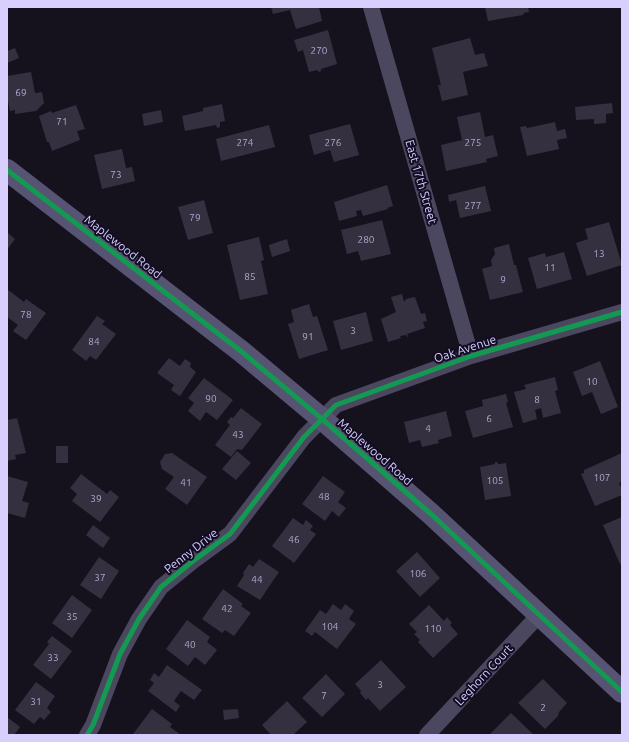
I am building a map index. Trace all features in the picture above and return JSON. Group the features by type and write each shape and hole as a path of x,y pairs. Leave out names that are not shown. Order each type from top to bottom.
{"street":[{"name":"East 17th Street","path":"371,7 471,356"},
{"name":"Maplewood Road","path":"7,170 242,352 431,514 622,692"},
{"name":"Oak Avenue","path":"322,420 336,405 471,356 622,312"},
{"name":"Penny Drive","path":"87,735 93,726 120,654 139,619 161,587 230,534 304,437 322,420"},
{"name":"Leghorn Court","path":"427,735 540,614"}],"building":[{"path":"271,7 319,7 322,21 296,29 290,10 273,14"},
{"path":"485,7 528,7 529,12 524,13 523,15 488,21"},
{"path":"328,30 337,64 321,69 319,72 317,70 309,72 303,50 298,52 294,40"},
{"path":"470,38 475,55 484,53 488,66 463,72 468,95 442,101 438,85 441,85 432,48"},
{"path":"15,48 19,58 7,63 7,51"},
{"path":"31,72 35,93 42,92 44,103 36,111 15,114 15,110 10,111 7,96 7,76"},
{"path":"612,103 613,113 606,114 606,123 594,124 594,119 576,120 575,107"},
{"path":"222,104 225,121 220,122 220,127 217,128 216,125 185,131 182,116 203,111 203,108"},
{"path":"76,105 85,129 77,131 80,140 52,151 49,142 47,142 39,116 51,111 52,113"},
{"path":"161,110 163,122 144,126 142,114"},
{"path":"480,112 485,137 493,135 498,156 486,159 487,162 446,171 441,145 462,140 457,117"},
{"path":"555,122 557,131 565,129 567,138 557,140 559,149 527,156 520,127 526,126 527,128"},
{"path":"350,124 359,155 334,162 330,150 314,155 309,135"},
{"path":"269,125 275,147 221,161 216,139"},
{"path":"122,149 126,168 132,167 135,181 102,189 94,155"},
{"path":"387,185 393,206 387,208 388,209 363,216 361,210 356,211 357,216 339,221 334,202"},
{"path":"485,186 491,211 460,218 456,200 449,202 448,195"},
{"path":"204,200 213,233 188,240 178,207"},
{"path":"382,220 391,254 361,261 358,251 347,254 341,230"},
{"path":"609,222 622,265 587,276 576,243 588,239 585,229"},
{"path":"7,232 15,239 7,250"},
{"path":"259,237 264,260 261,261 268,294 240,300 227,245"},
{"path":"287,239 290,251 272,257 269,245"},
{"path":"509,244 523,292 490,300 482,269 492,266 491,260 495,254 494,248"},
{"path":"564,252 572,279 537,289 528,258 545,253 546,257"},
{"path":"7,289 24,302 26,299 46,313 26,340 13,331 18,325 7,317"},
{"path":"402,294 404,302 406,299 415,297 421,314 425,313 427,321 423,322 425,328 407,334 407,337 406,335 400,336 401,338 388,342 381,319 396,312 391,297"},
{"path":"309,304 313,317 317,316 328,350 299,359 288,324 294,322 291,310"},
{"path":"366,312 373,341 341,350 333,321"},
{"path":"97,316 105,321 102,324 116,334 96,360 90,356 86,361 72,350"},
{"path":"169,358 180,366 185,359 191,363 190,367 196,372 180,396 171,390 174,385 157,373"},
{"path":"600,361 618,407 601,414 592,392 582,396 573,372"},
{"path":"555,377 558,390 555,391 561,413 543,418 541,408 535,410 537,419 523,423 514,392 526,389 524,385"},
{"path":"204,378 233,400 217,420 206,412 200,421 188,411 194,403 188,398"},
{"path":"506,394 508,402 506,403 513,427 473,438 465,411 483,406 482,400"},
{"path":"241,408 262,424 242,450 237,449 231,457 215,445 230,425 227,422 231,417 233,418"},
{"path":"446,411 452,436 438,440 439,443 422,447 420,440 409,443 404,422"},
{"path":"17,418 26,453 15,455 16,459 7,461 7,420"},
{"path":"56,446 68,446 68,463 56,463"},
{"path":"237,451 251,463 236,480 222,469"},
{"path":"172,453 207,477 187,505 165,489 174,477 162,469 160,462 165,454"},
{"path":"622,453 622,481 619,483 622,490 622,495 595,506 581,474 584,473 584,470"},
{"path":"495,462 498,464 506,463 511,496 485,500 480,467 495,464"},
{"path":"81,474 107,494 110,490 119,497 100,522 72,501 77,494 70,488"},
{"path":"7,476 28,482 22,501 29,503 25,518 7,513"},
{"path":"323,476 345,492 338,502 346,508 339,517 332,511 325,521 302,504"},
{"path":"622,517 622,563 620,564 603,525"},
{"path":"293,518 303,525 306,520 313,526 310,530 316,534 294,563 272,546"},
{"path":"93,525 110,538 103,548 86,535"},
{"path":"417,552 440,578 420,597 396,571"},
{"path":"99,557 119,571 101,599 80,585"},
{"path":"259,559 279,572 260,600 237,586 249,564 253,567"},
{"path":"223,589 243,604 241,606 251,613 234,636 225,630 222,633 202,619"},
{"path":"72,595 92,610 72,638 52,623"},
{"path":"333,604 341,610 345,604 354,611 349,619 356,624 337,649 315,632 312,636 305,631 320,610 326,614"},
{"path":"429,605 444,621 447,617 452,623 450,625 458,634 433,658 418,642 420,640 414,634 417,632 409,624"},
{"path":"187,620 210,637 207,642 217,650 205,665 195,657 188,666 166,649"},
{"path":"52,636 72,651 51,679 33,665 49,644 47,642"},
{"path":"381,660 406,687 380,711 368,698 366,700 355,684"},
{"path":"167,665 202,690 194,700 181,691 174,701 180,706 176,712 148,691 154,683 150,680 154,673 159,677"},
{"path":"326,674 345,694 322,717 302,698"},
{"path":"543,679 567,703 559,712 558,716 545,729 518,703"},
{"path":"36,682 55,696 47,708 51,712 44,720 40,717 34,724 15,710"},
{"path":"287,701 307,722 293,735 271,735 262,725"},
{"path":"152,709 172,724 170,727 181,735 133,734"},
{"path":"238,709 239,718 224,720 223,710"},
{"path":"511,713 534,735 489,735"},
{"path":"7,717 20,727 14,735 7,735"}],"cycle path":[{"path":"7,170 242,352 322,419 431,514 622,692"},
{"path":"87,735 93,725 120,654 139,619 161,587 230,534 304,437 336,405 471,356 622,312"}]}
